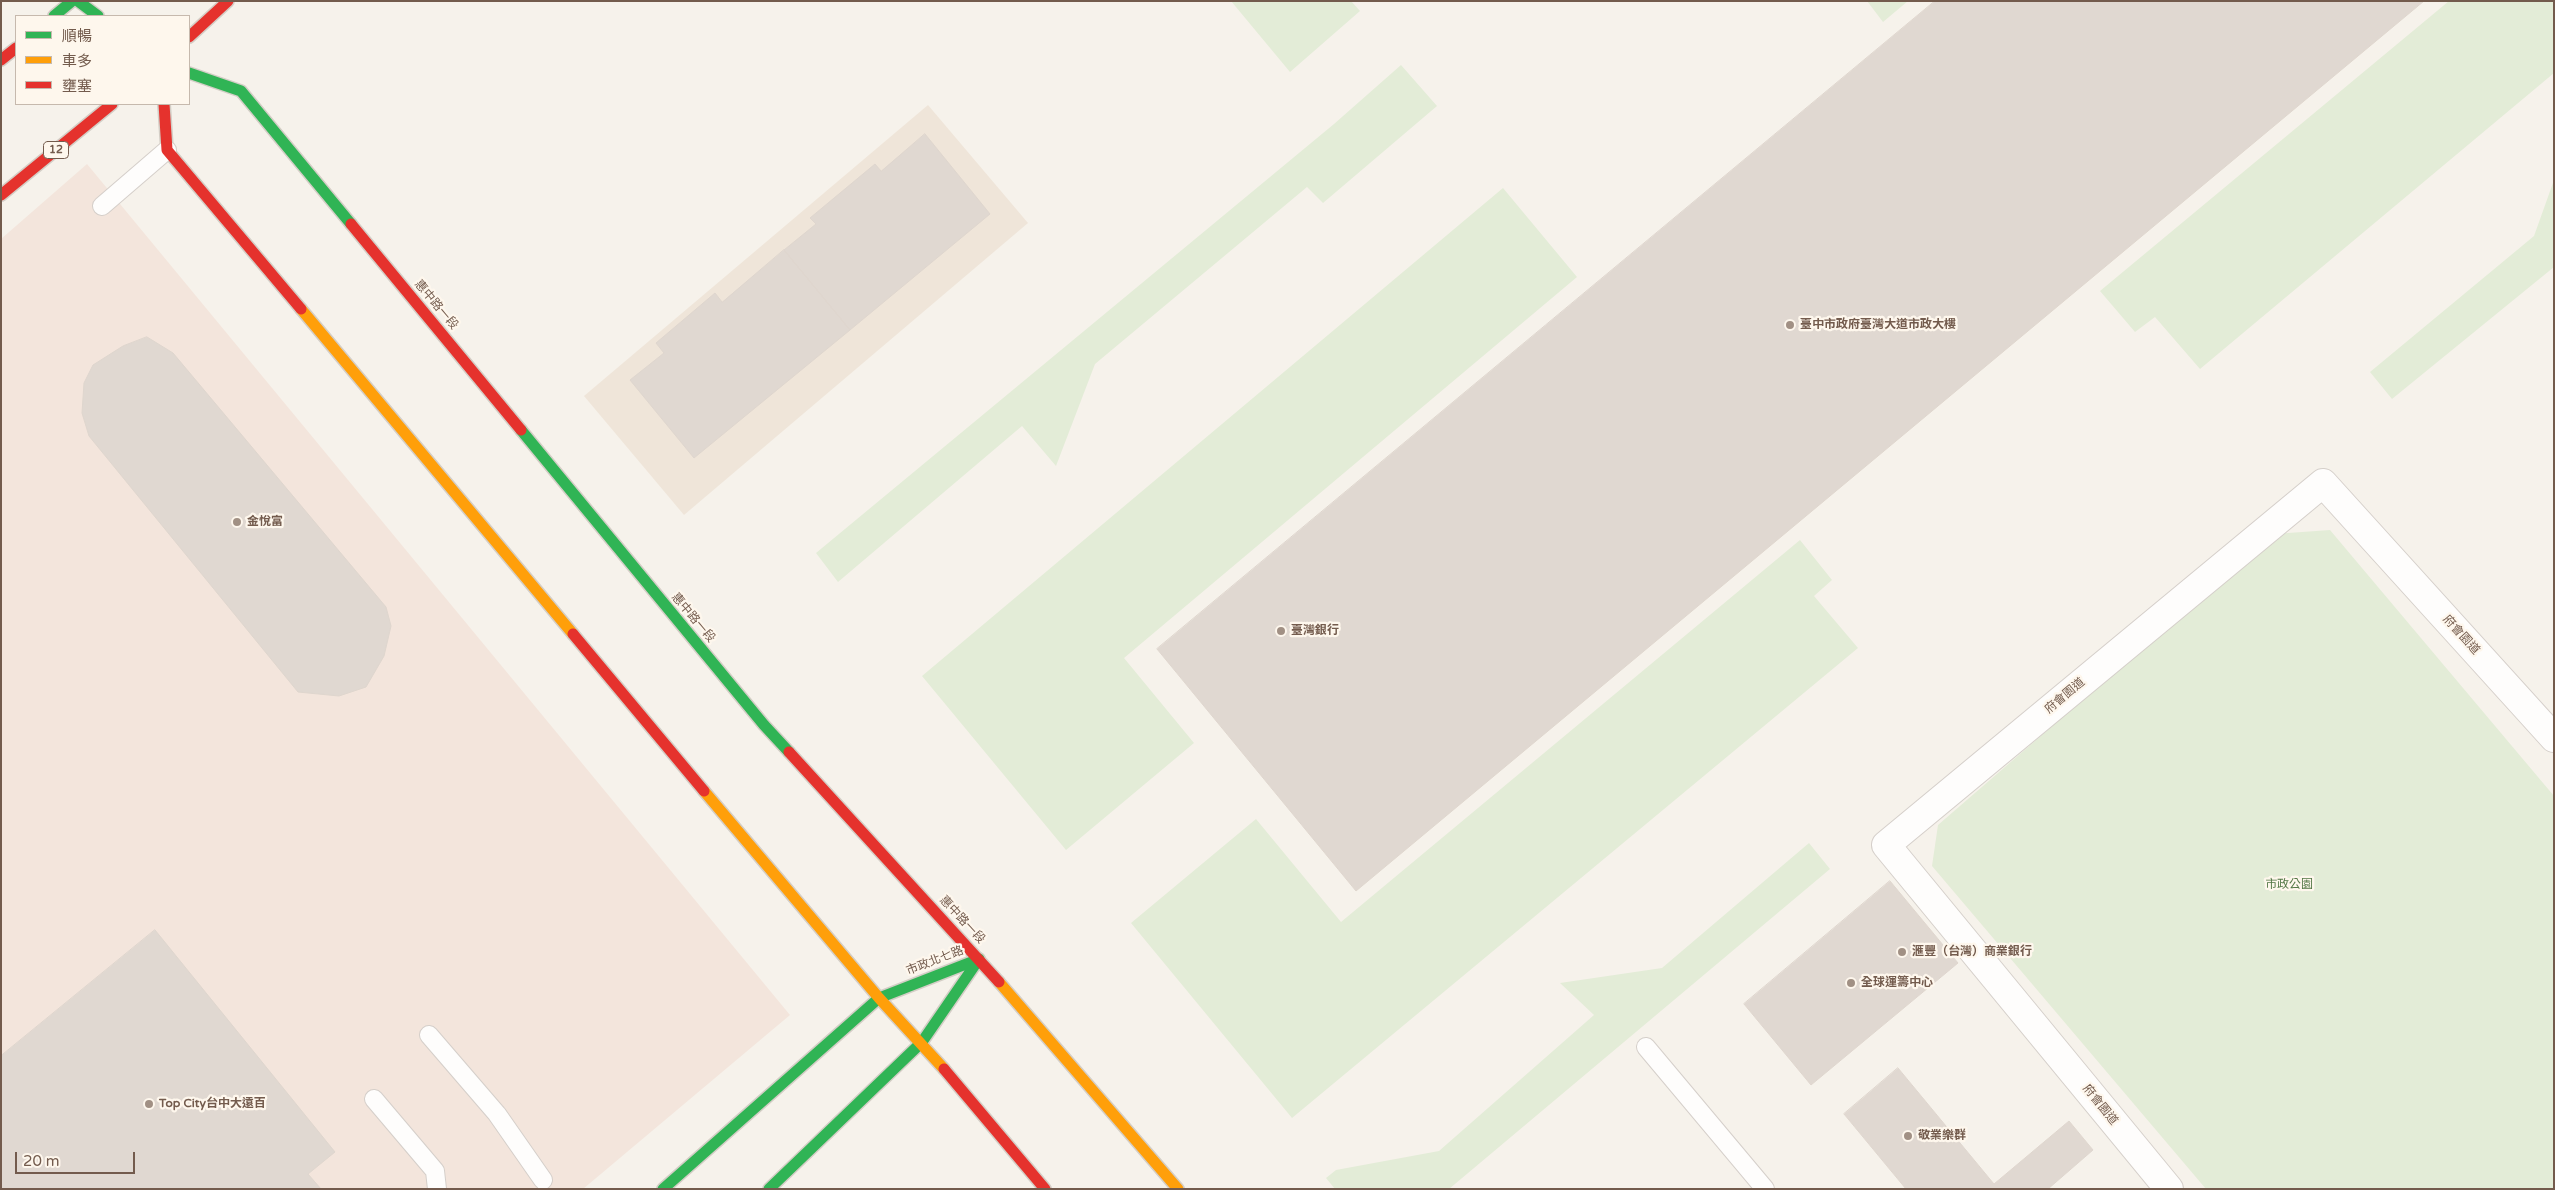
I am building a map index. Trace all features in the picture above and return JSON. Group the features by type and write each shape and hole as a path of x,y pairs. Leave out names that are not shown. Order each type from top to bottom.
{"street":[{"path":"55,15 72,1"},
{"path":"78,1 97,15"},
{"path":"190,36 228,1"},
{"path":"1,60 15,49"},
{"name":"惠中路一段","path":"190,73 241,91 764,725 979,959 1178,1189"},
{"name":"12","path":"1,195 111,105"},
{"path":"164,105 167,150 879,998 922,1042 1045,1189"},
{"name":"府會園道","path":"2169,1189 1886,845 2323,483 2554,738"},
{"name":"市政北七路","path":"663,1189 879,998 979,959"},
{"name":"市政北七路","path":"769,1189 922,1042 979,959"}],"lane":[{"path":"102,206 167,150"},
{"path":"429,1035 497,1114 543,1180"},
{"path":"1646,1047 1765,1189"},
{"path":"374,1099 435,1171 436,1189"}],"shaded area":[{"path":"928,105 1028,223 684,515 584,396"},
{"path":"87,164 790,1015 583,1189 1,1189 1,239"}],"green space":[{"path":"1231,1 1351,1 1360,11 1290,72"},
{"path":"1867,1 1908,1 1883,22"},
{"path":"2449,1 2554,1 2554,73 2200,369 2155,317 2135,332 2100,291"},
{"path":"1401,65 1437,106 1323,203 1307,187 1095,364 1056,466 1022,426 838,582 816,553 1334,124"},
{"path":"2554,180 2554,267 2392,399 2370,372 2534,236"},
{"path":"1503,188 1577,277 1124,658 1194,743 1066,850 922,676"},
{"name":"市政公園","path":"2330,530 2554,796 2554,1189 2206,1189 1932,866 1938,825 2274,534"},
{"path":"1800,540 1832,580 1814,596 1858,648 1292,1118 1131,923 1256,819 1341,922"},
{"path":"1809,843 1830,869 1449,1189 1335,1189 1326,1178 1336,1170 1439,1151 1594,1015 1560,983 1662,968"}],"building":[{"name":"臺中市政府臺灣大道市政大樓","path":"1935,1 2424,1 1356,891 1157,649"},
{"path":"925,134 990,214 850,330 784,250 816,224 810,218 875,164 881,171"},
{"path":"784,250 850,330 694,458 630,380 664,353 656,343 715,293 722,302"},
{"name":"金悅富","path":"147,337 173,353 386,607 391,626 384,656 366,687 339,696 298,692 89,436 82,413 84,383 93,365 123,346"},
{"name":"全球運籌中心","path":"1890,881 1958,963 1811,1085 1744,1004"},
{"name":"Top City台中大遠百","path":"155,930 335,1152 308,1174 321,1189 1,1189 1,1056"},
{"name":"敬業樂群","path":"1898,1068 1994,1184 2069,1121 2093,1150 2048,1189 1906,1189 1844,1114"}],"traffic: fast":[{"path":"55,15 72,1"},
{"path":"78,1 97,15"},
{"path":"190,73 241,91 351,224"},
{"path":"521,430 764,725 789,752"},
{"path":"663,1189 879,998 979,959"},
{"path":"769,1189 922,1042 979,959"}],"traffic: slow":[{"path":"301,309 573,634"},
{"path":"704,791 879,998 944,1069"},
{"path":"999,982 1178,1189"}],"traffic: jam":[{"path":"190,36 228,1"},
{"path":"1,60 15,49"},
{"path":"1,195 111,105"},
{"path":"164,105 167,150 301,309"},
{"path":"351,224 521,430"},
{"path":"573,634 704,791"},
{"path":"789,752 999,982"},
{"path":"944,1069 1045,1189"}],"place":[{"name":"臺中市政府臺灣大道市政大樓","path":"1790,325"},
{"name":"金悅富","path":"237,522"},
{"name":"臺灣銀行","path":"1281,631"},
{"name":"滙豐（台灣）商業銀行","path":"1902,952"},
{"name":"全球運籌中心","path":"1851,983"},
{"name":"Top City台中大遠百","path":"149,1104"},
{"name":"敬業樂群","path":"1908,1136"}]}
